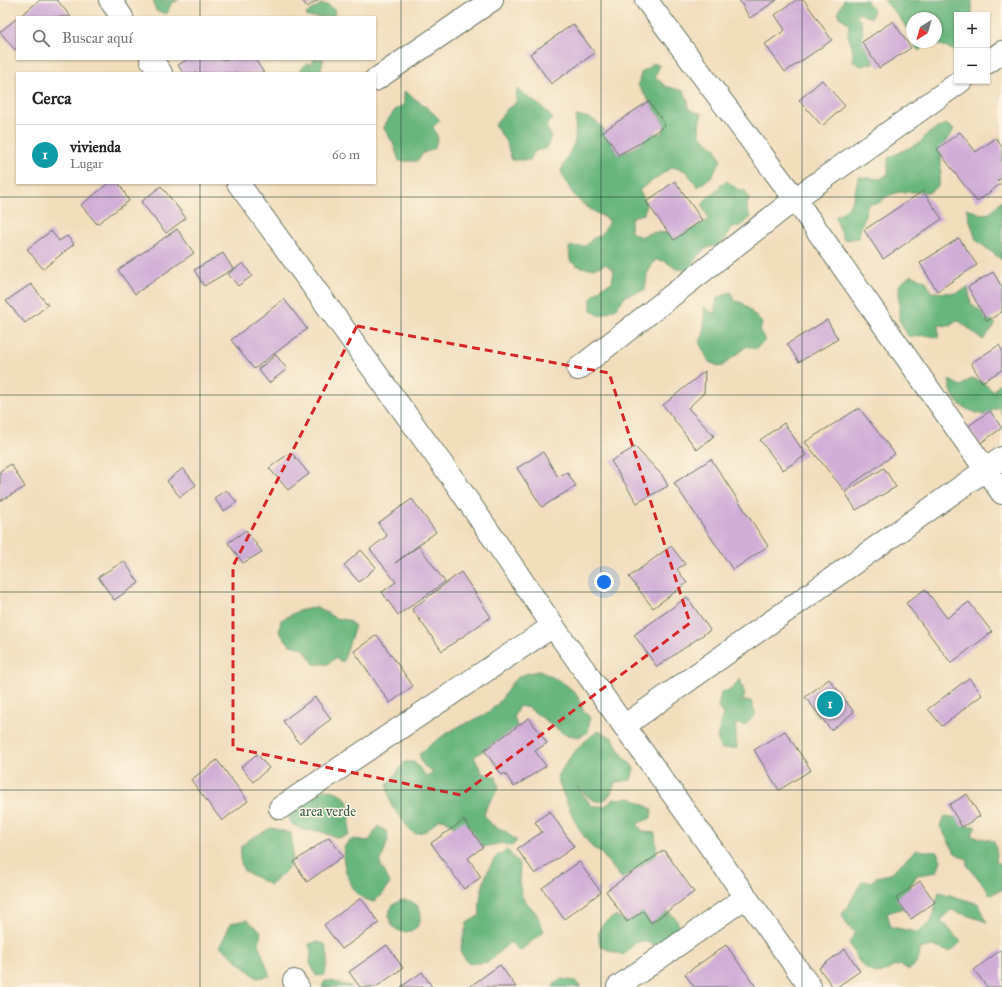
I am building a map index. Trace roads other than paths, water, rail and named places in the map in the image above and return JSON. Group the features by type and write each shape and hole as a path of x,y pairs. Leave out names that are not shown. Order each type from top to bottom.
{"street":[{"path":"110,0 121,16"},
{"path":"376,79 492,0"},
{"path":"646,0 994,464 1002,493"},
{"path":"990,61 1002,52"},
{"path":"152,60 160,72"},
{"path":"578,369 795,199 957,84"},
{"path":"239,184 455,482 553,626 810,987"},
{"path":"624,726 994,464"},
{"path":"280,808 553,626"},
{"path":"618,987 746,897"}],"place":[{"name":"vivienda","path":"830,704"}],"park label":[{"name":"area verde","path":"328,811"}]}
